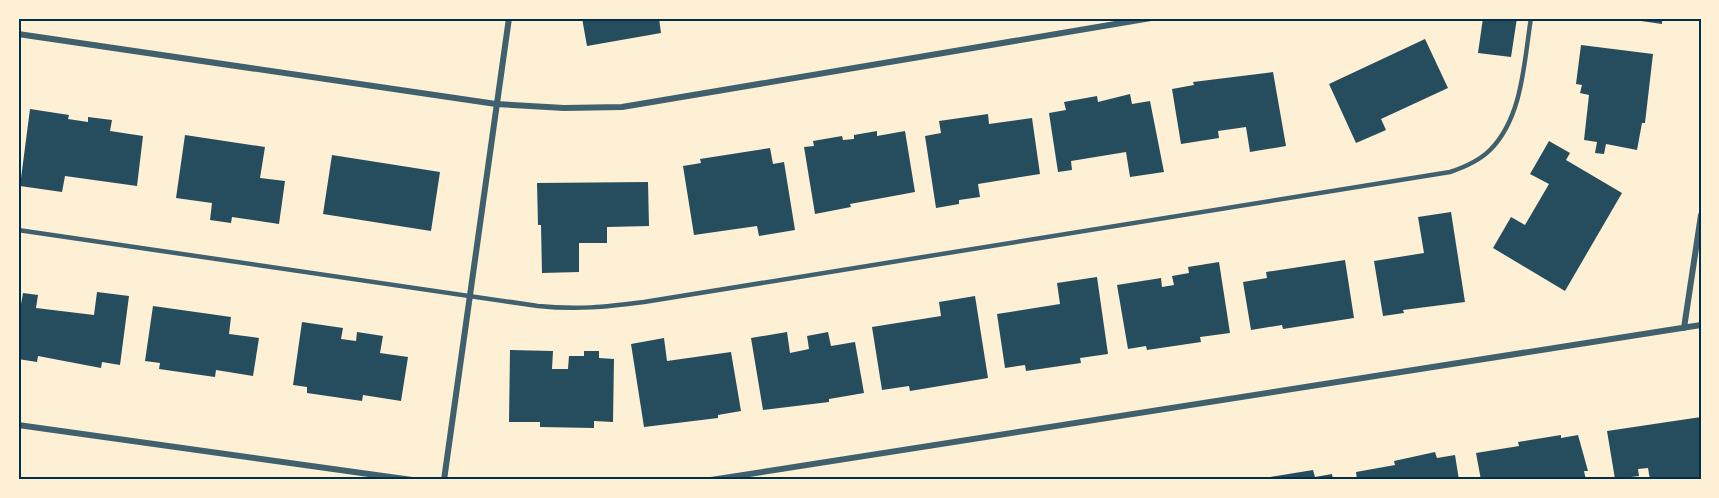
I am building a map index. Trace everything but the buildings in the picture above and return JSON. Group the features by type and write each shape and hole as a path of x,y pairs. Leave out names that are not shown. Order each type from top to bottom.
{"street":[{"path":"444,480 468,295 509,18"},
{"path":"18,34 496,104 564,108 622,107 1151,18"},
{"path":"1684,328 1701,215"},
{"path":"711,480 1701,325"},
{"path":"18,425 412,480"}],"lane":[{"path":"18,230 567,309 656,301 1450,172 1470,165 1490,151 1505,132 1519,90 1531,18"}]}
